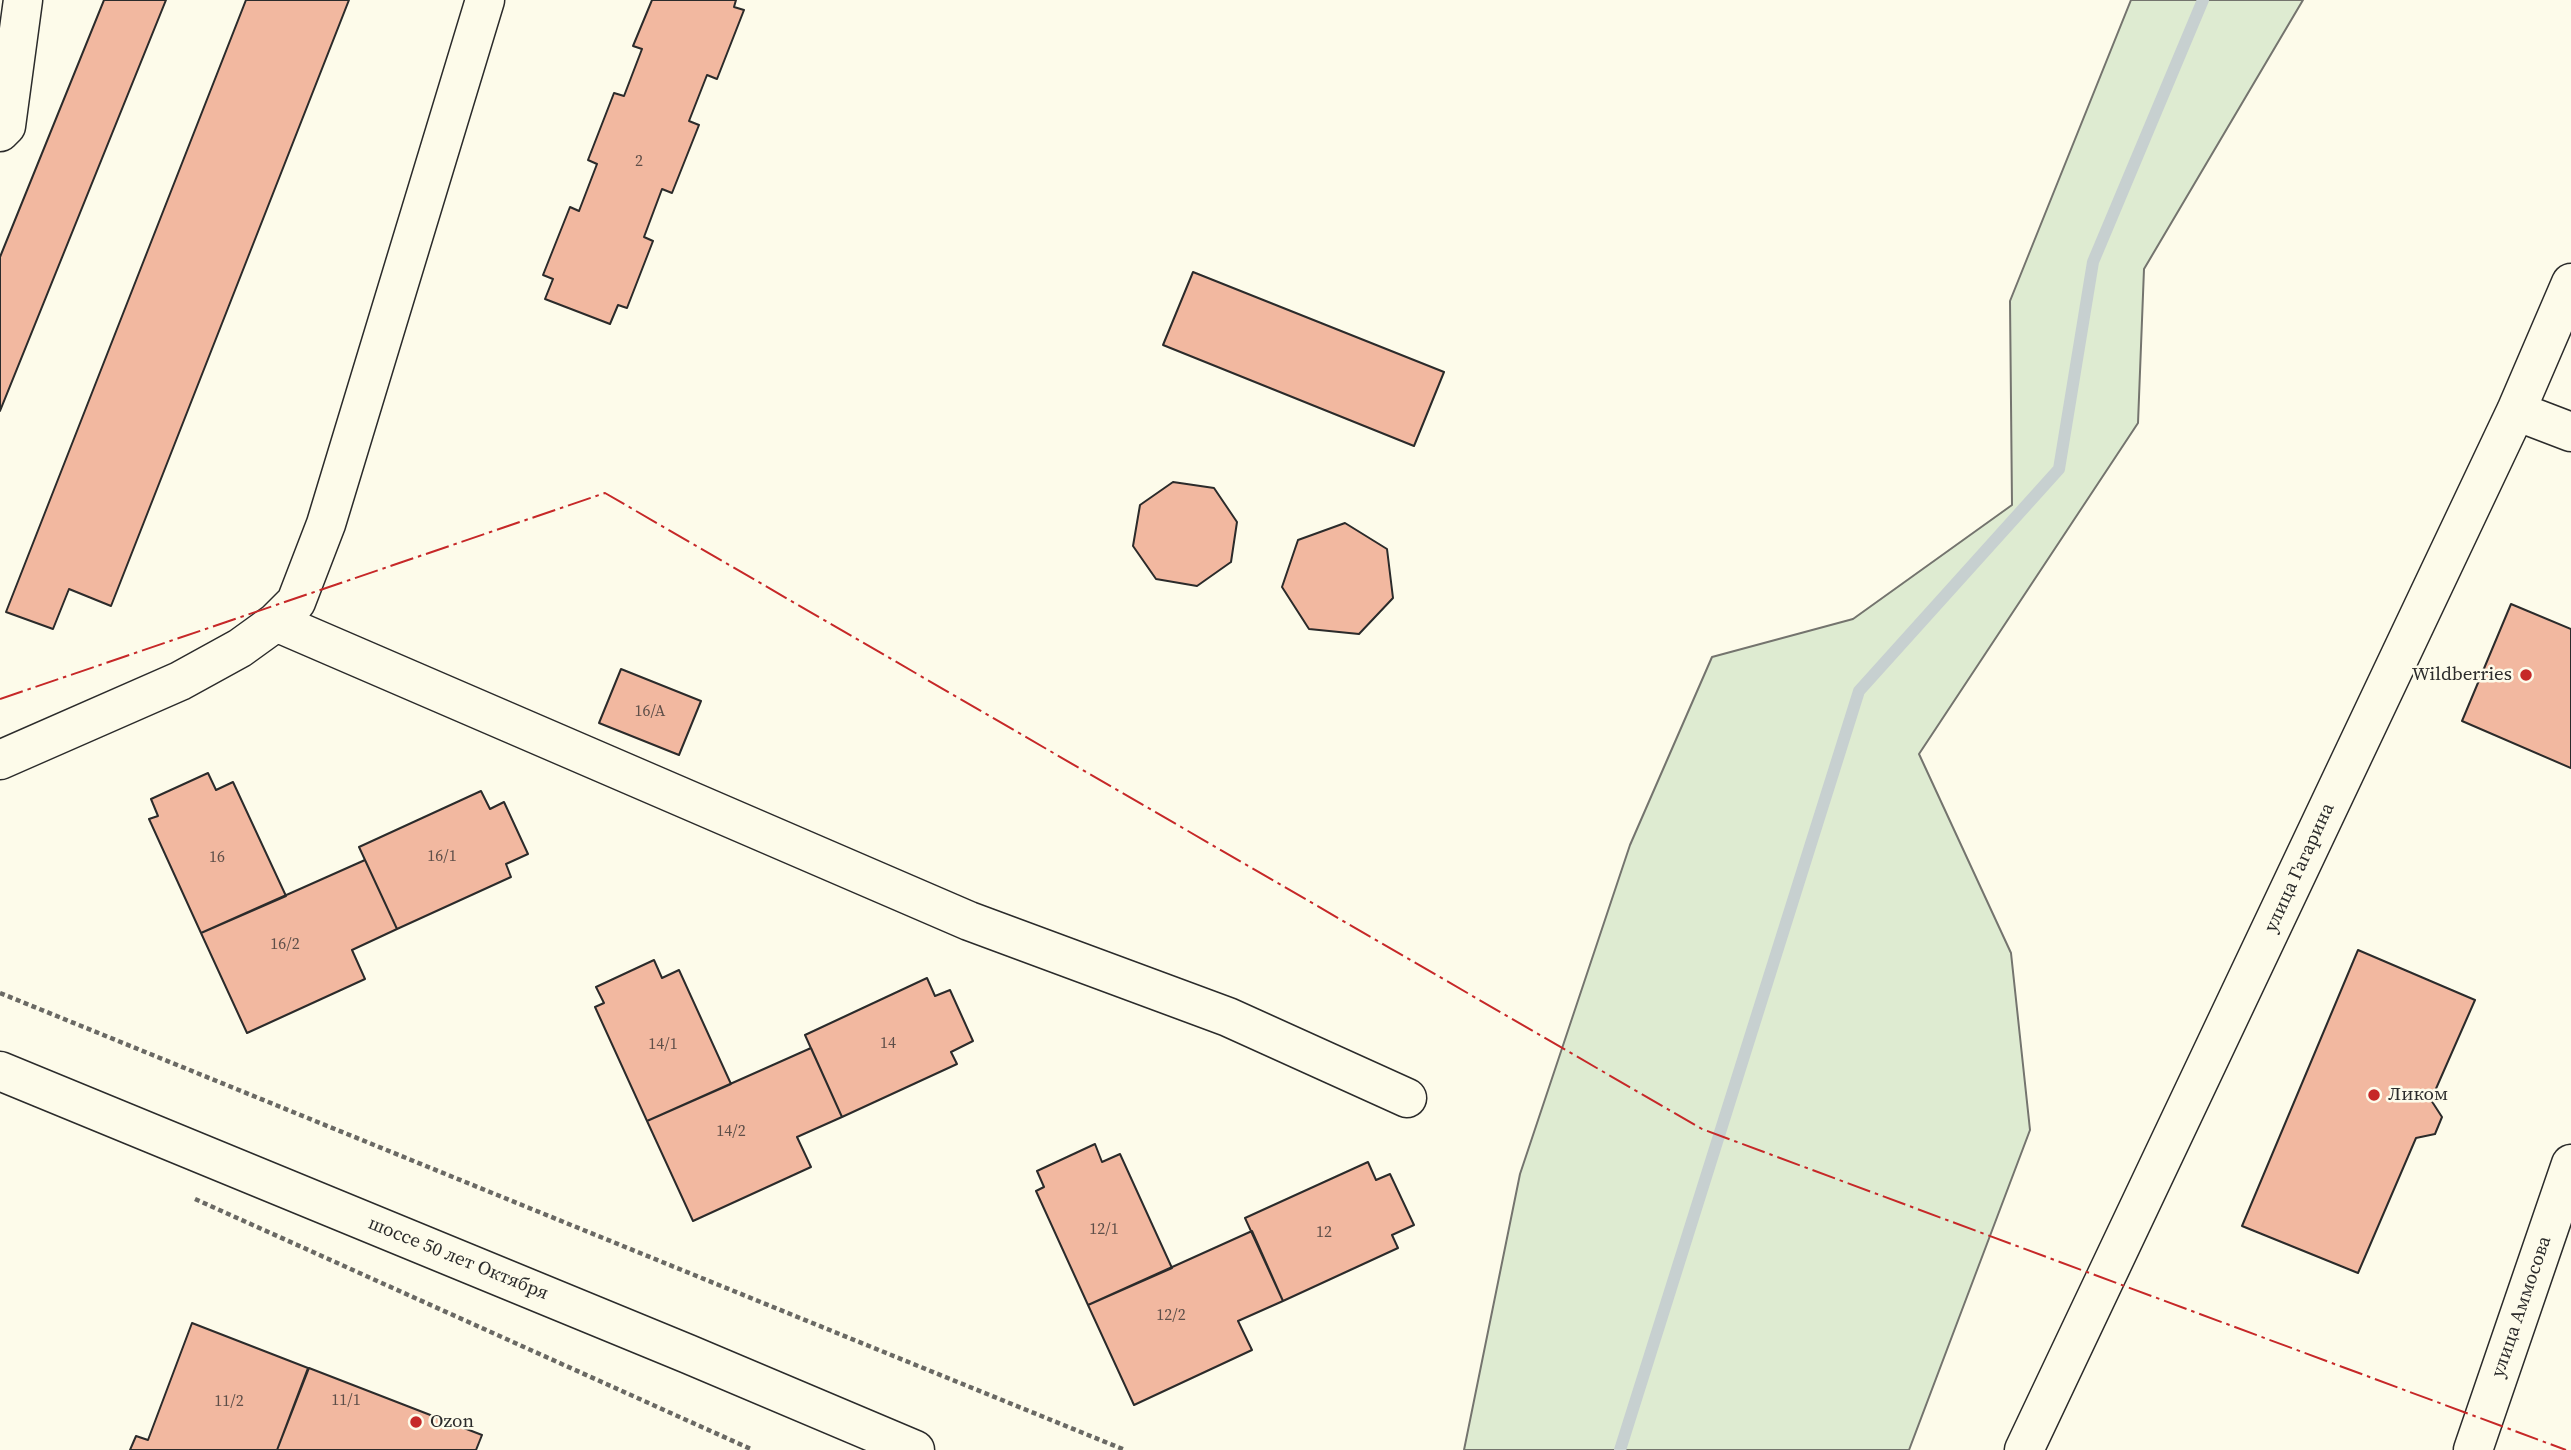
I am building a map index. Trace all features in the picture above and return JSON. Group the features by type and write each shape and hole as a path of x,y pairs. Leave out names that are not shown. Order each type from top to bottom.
{"street":[{"path":"0,132 6,126 23,0"},
{"path":"0,760 180,681 240,648 276,622 296,602 326,524 485,0"},
{"name":"улица Гагарина","path":"2024,1450 2516,411 2571,283"},
{"path":"2516,411 2571,432"},
{"path":"276,622 969,921 1228,1017 1407,1098"},
{"name":"шоссе 50 лет Октября","path":"0,1071 903,1448"},
{"name":"улица Аммосова","path":"2473,1450 2571,1164"}],"path":[{"path":"0,993 1125,1450"},
{"path":"191,1196 753,1450"}],"green space":[{"path":"2131,0 2303,0 2144,269 2138,423 1919,754 2011,953 2030,1130 1909,1450 1464,1450 1520,1174 1630,845 1712,657 1853,619 2012,505 2010,301"}],"building":[{"path":"104,0 166,0 0,411 0,257"},
{"path":"246,0 349,0 111,606 69,589 53,629 6,612"},
{"path":"652,0 736,0 734,7 744,10 717,79 707,75 689,121 699,125 672,193 662,189 644,237 653,241 627,308 618,305 610,324 545,299 553,279 543,275 570,207 579,211 597,164 588,160 614,93 624,96 642,49 633,46"},
{"path":"1193,272 1444,372 1414,446 1163,345"},
{"path":"1173,482 1214,488 1237,522 1231,562 1197,586 1156,579 1133,546 1140,505"},
{"path":"1345,523 1387,549 1393,598 1359,634 1309,629 1282,587 1298,540"},
{"name":"Wildberries","path":"2511,604 2571,629 2571,768 2462,721"},
{"path":"621,669 701,701 679,755 599,723"},
{"path":"208,773 216,790 233,782 286,896 201,933 149,819 158,816 151,799"},
{"path":"481,791 490,809 504,802 528,854 506,864 511,877 397,929 359,847"},
{"path":"365,860 397,929 352,950 365,979 247,1033 201,933"},
{"path":"2358,950 2475,1000 2431,1100 2442,1117 2435,1134 2416,1138 2358,1273 2242,1226"},
{"path":"654,960 662,978 679,970 731,1084 647,1121 595,1007 604,1003 596,987"},
{"path":"927,978 935,996 950,990 973,1041 951,1052 957,1064 842,1117 805,1035"},
{"path":"811,1048 842,1117 797,1137 811,1167 693,1221 647,1121"},
{"path":"1095,1144 1102,1162 1120,1154 1172,1268 1088,1305 1036,1191 1044,1187 1037,1171"},
{"path":"1368,1162 1376,1180 1390,1174 1414,1225 1392,1235 1398,1248 1283,1301 1245,1218"},
{"path":"1252,1231 1283,1301 1238,1321 1252,1350 1134,1405 1088,1305"},
{"path":"192,1323 308,1368 277,1450 130,1450 136,1436 148,1440"},
{"path":"309,1368 482,1435 476,1450 277,1450"}],"waterway":[{"path":"1620,1450 1859,691 2059,469 2093,262 2203,0"}],"power":[{"path":"0,699 605,493 1702,1129 2566,1450"}],"place":[{"name":"Wildberries","path":"2526,675"},
{"name":"Ликом","path":"2374,1095"},
{"name":"Ozon","path":"416,1422"}]}
